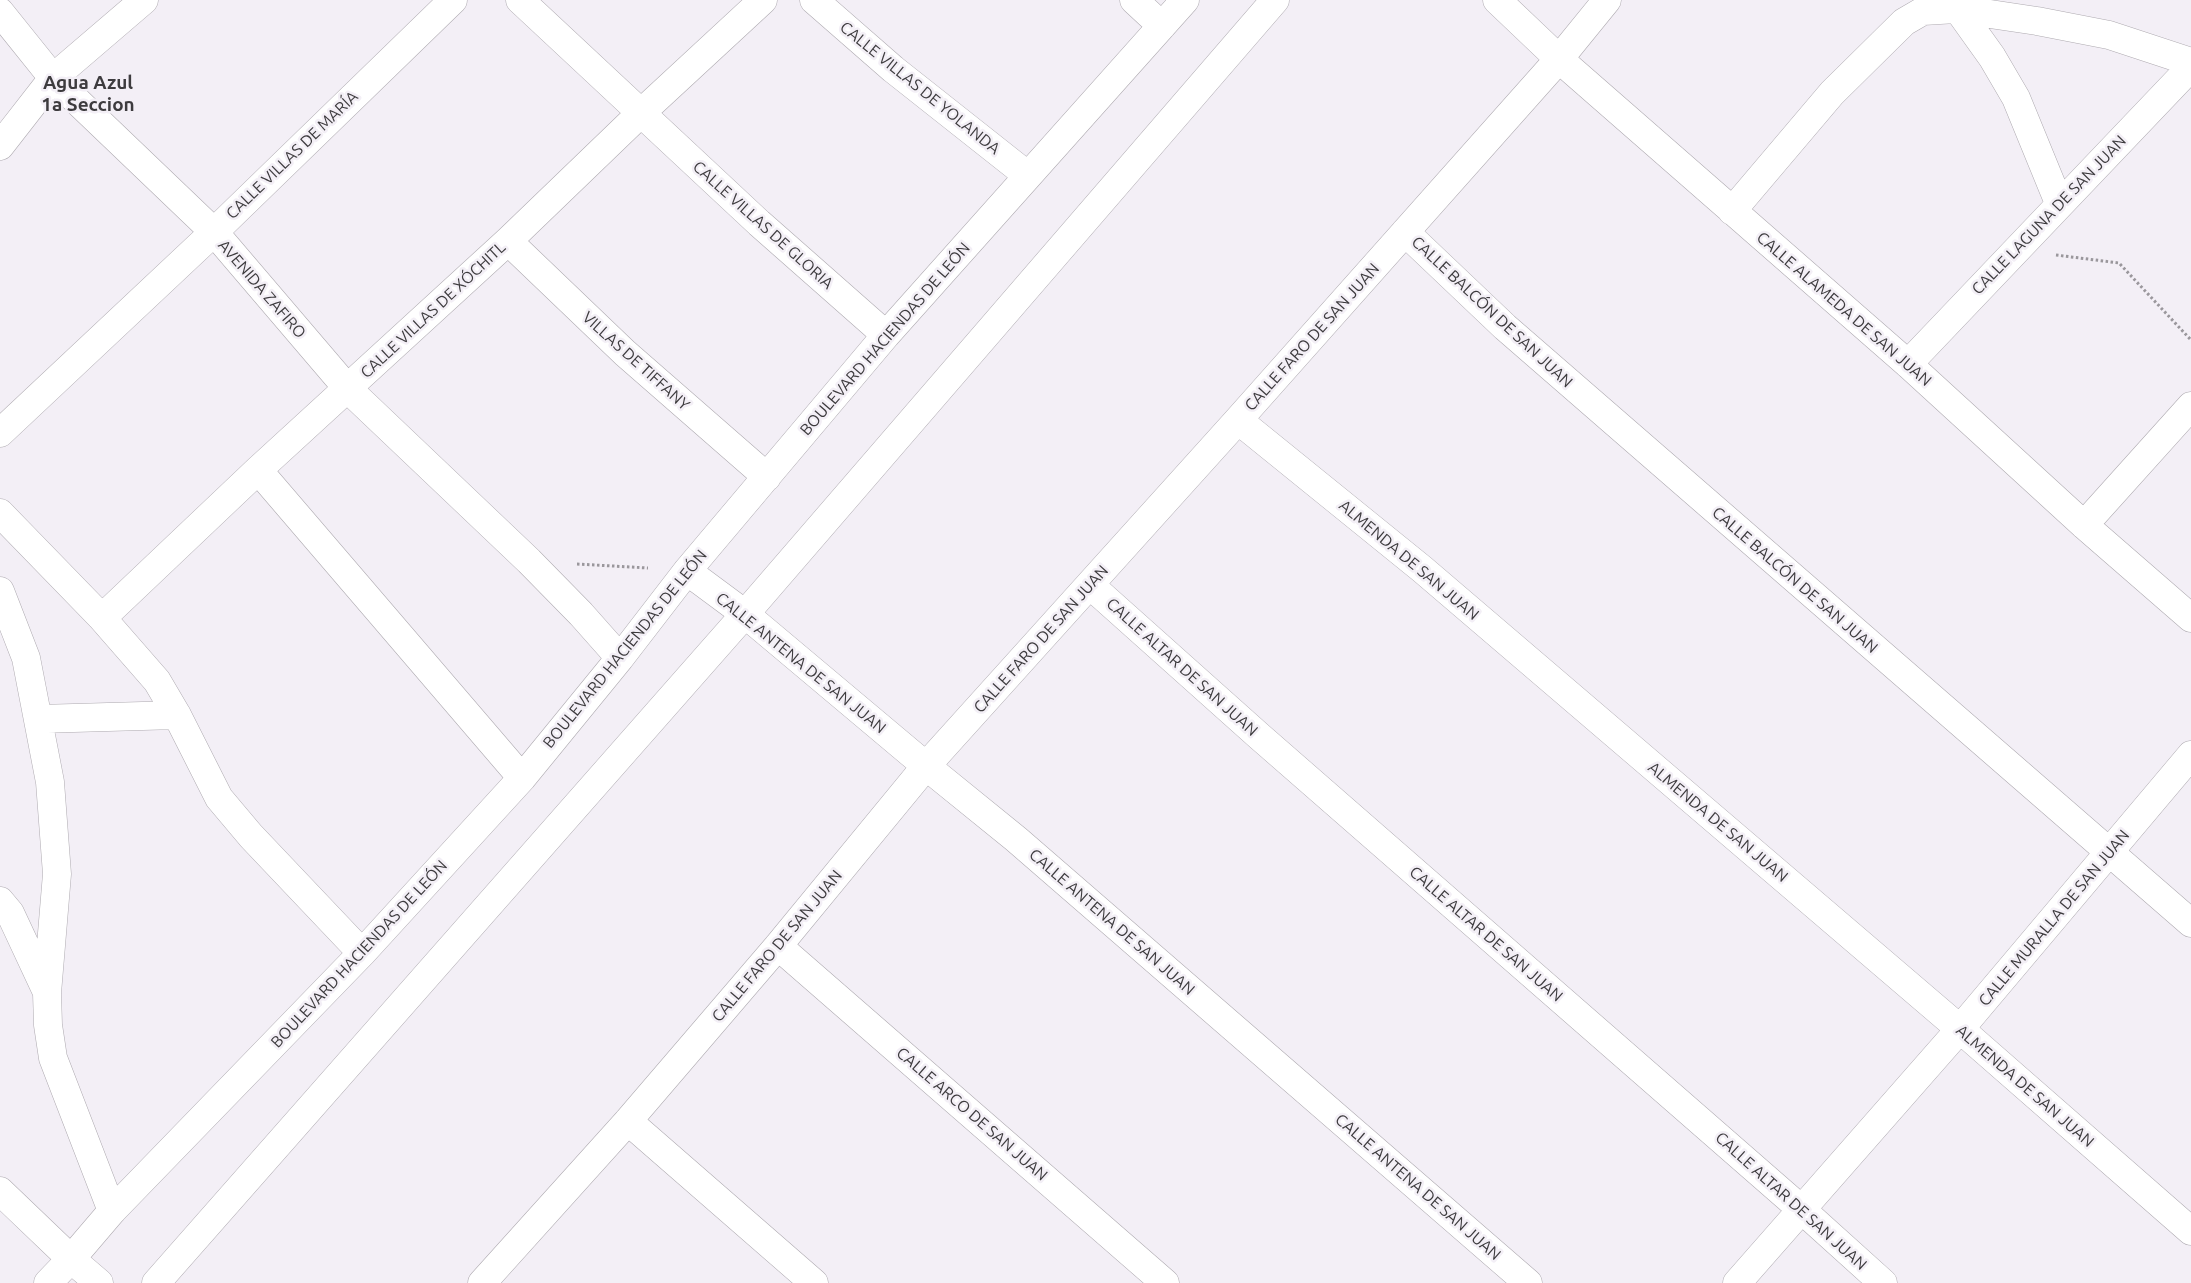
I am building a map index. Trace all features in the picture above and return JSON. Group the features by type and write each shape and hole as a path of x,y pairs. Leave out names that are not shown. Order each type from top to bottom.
{"street":[{"path":"0,146 54,78 144,0"},
{"name":"CALLE VILLAS DE MARÍA","path":"0,432 214,232 452,0"},
{"path":"520,0 642,112"},
{"name":"CALLE VILLAS DE XÓCHITL","path":"102,618 258,470 508,241 642,112 763,0"},
{"name":"CALLE VILLAS DE YOLANDA","path":"814,0 893,69 1027,174"},
{"path":"1134,0 1162,26"},
{"name":"BOULEVARD HACIENDAS DE LEÓN","path":"48,1283 112,1211 362,953 522,778 620,658 687,571 886,335 1027,174 1185,0"},
{"path":"156,1283 745,614 1276,0"},
{"name":"CALLE ALAMEDA DE SAN JUAN","path":"1497,0 1559,59 1908,364 2084,526 2191,618"},
{"name":"CALLE FARO DE SAN JUAN","path":"482,1283 628,1120 778,946 926,766 1238,420 1559,59 1607,0"},
{"path":"1954,5 1992,57 2016,98 2059,203"},
{"path":"1732,210 1832,94 1904,22 1923,12 1954,5 2109,35 2191,62"},
{"name":"AVENIDA ZAFIRO","path":"0,12 54,78 214,232 348,389 529,562 581,614 620,658"},
{"name":"CALLE LAGUNA DE SAN JUAN","path":"1908,364 2014,250 2191,67"},
{"name":"CALLE VILLAS DE GLORIA","path":"642,112 759,224 886,335"},
{"name":"CALLE BALCÓN DE SAN JUAN","path":"1405,232 1504,327 2191,923"},
{"name":"VILLAS DE TIFFANY","path":"508,241 625,353 766,477"},
{"path":"2084,526 2191,406"},
{"name":"ALMENDA DE SAN JUAN","path":"1238,420 1429,576 1960,1029 2191,1231"},
{"path":"258,470 522,778"},
{"path":"0,513 102,618 157,681 177,715 219,798 251,836 362,953"},
{"name":"CALLE ANTENA DE SAN JUAN","path":"687,571 745,614 926,766 1024,845 1528,1283"},
{"name":"CALLE ALTAR DE SAN JUAN","path":"1090,585 1259,736 1801,1209 1883,1283"},
{"path":"0,590 26,658 50,782 57,874 47,993 48,1025 53,1058 112,1211"},
{"path":"39,719 177,715"},
{"name":"CALLE MURALLA DE SAN JUAN","path":"1737,1283 1960,1029 2191,755"},
{"path":"0,900 10,913 47,993"},
{"name":"CALLE ARCO DE SAN JUAN","path":"778,946 1165,1283"},
{"path":"628,1120 814,1283"},
{"path":"0,1191 99,1283"}],"path":[{"path":"2014,250 2119,263 2191,340"},
{"path":"529,562 687,571"}],"district":[{"name":"Agua Azul 1a Seccion","path":"88,94"}]}
